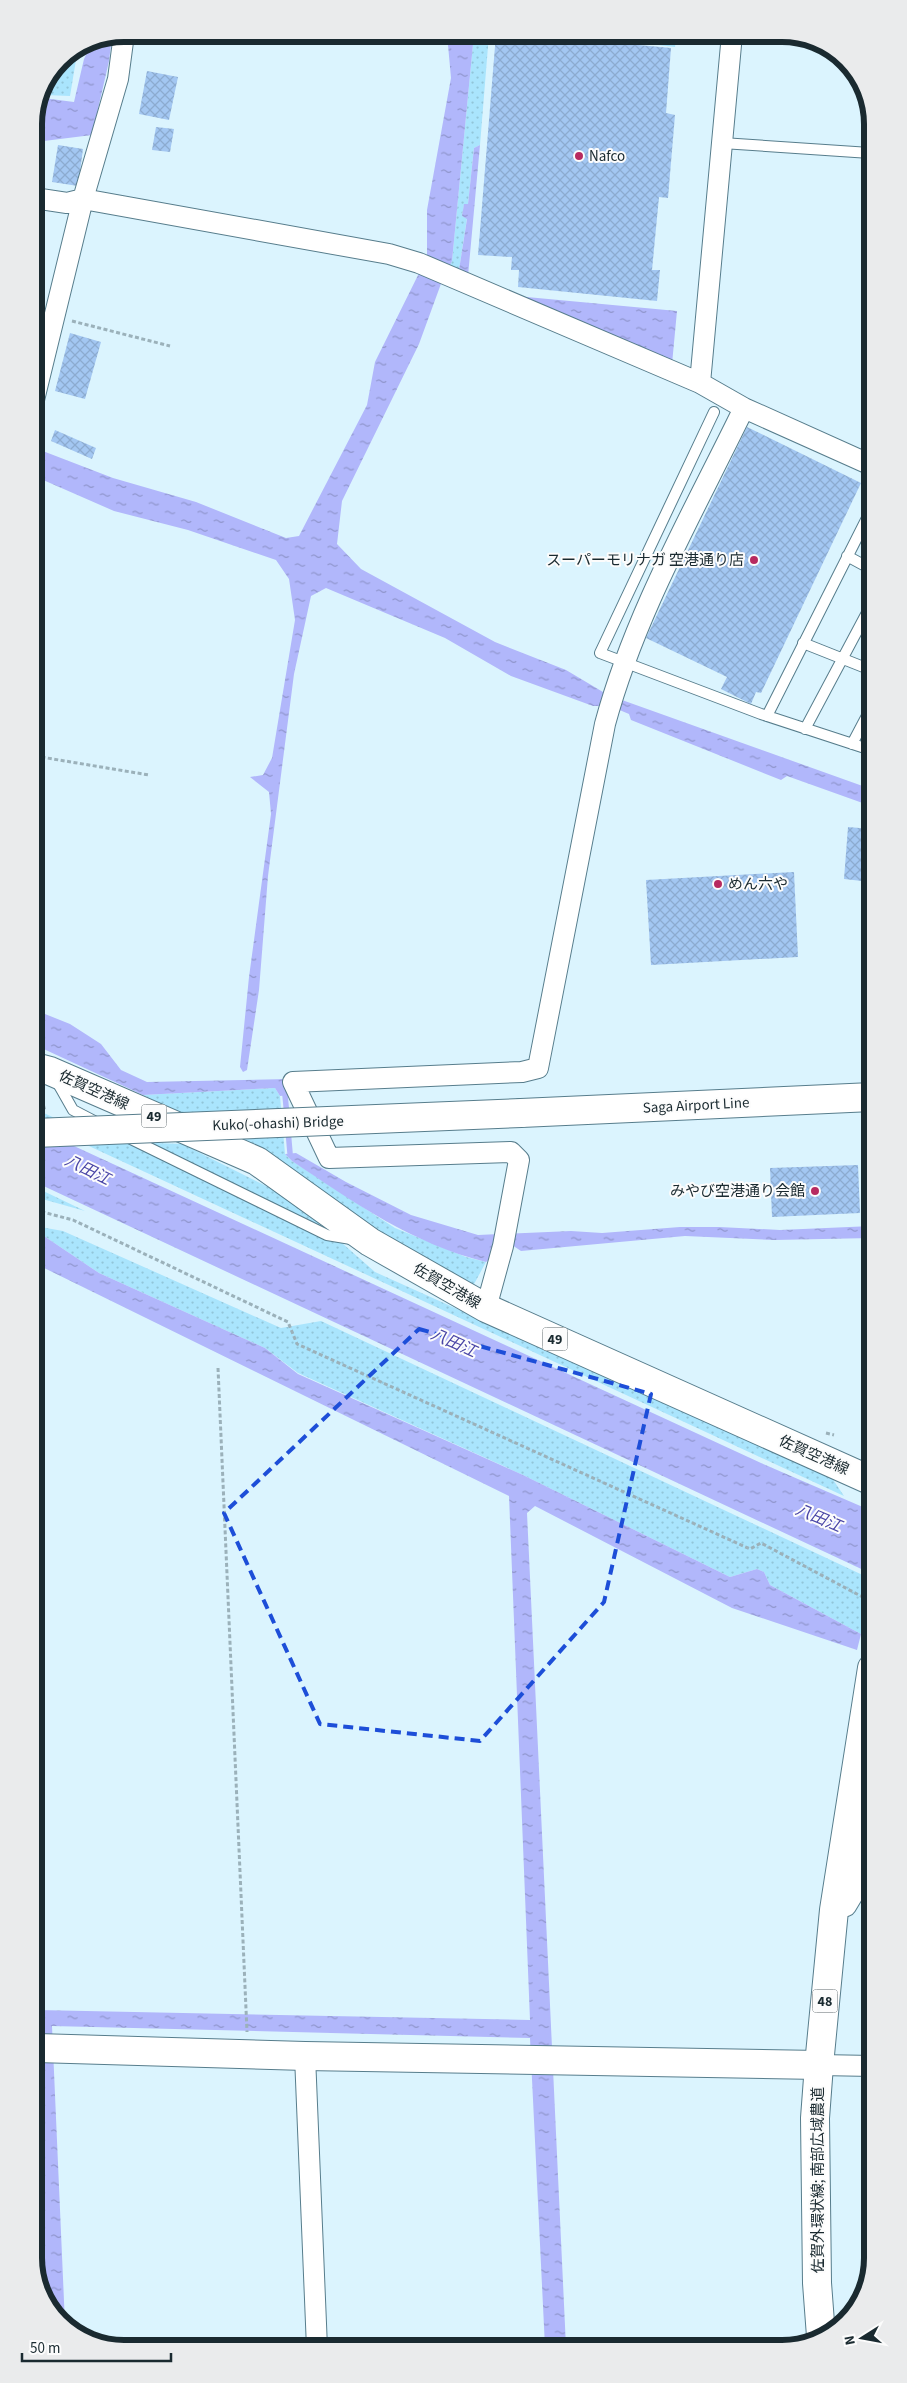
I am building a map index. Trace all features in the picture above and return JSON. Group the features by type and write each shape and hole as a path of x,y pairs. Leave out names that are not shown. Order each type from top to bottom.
{"main road":[{"name":"佐賀空港線","path":"43,1069 257,1161 370,1242 486,1308 864,1477"},
{"name":"Saga Airport Line","path":"521,1113 864,1097"},
{"name":"Kuko(-ohashi) Bridge","path":"43,1133 521,1113"},
{"name":"佐賀外環状線; 南部広域農道","path":"821,2331 817,2283 815,2118 834,1910 864,1719"},
{"path":"49,2048 305,2056 819,2065"}],"street":[{"path":"43,364 83,198 118,79 123,42"},
{"path":"700,382 731,43"},
{"path":"43,199 67,203 83,198 389,254 419,262 700,382 744,408 864,462"},
{"path":"486,1308 504,1239 519,1160 511,1152 329,1158 293,1082 522,1072 538,1068 612,701 639,624 744,408"},
{"path":"834,1910 846,1906 858,1886 864,1847"},
{"path":"305,2056 316,2340"},
{"path":"819,2065 864,2066"}],"lane":[{"path":"722,142 864,152"},
{"path":"714,412 600,653 767,716 864,748"},
{"path":"767,716 864,523"},
{"path":"847,556 864,564"},
{"path":"805,729 864,618"},
{"path":"803,643 864,667"},
{"path":"852,744 864,721"}],"path":[{"path":"55,316 170,346"},
{"path":"43,757 149,775"},
{"path":"42,1212 73,1220 288,1322 297,1344 750,1549 761,1543 864,1598"},
{"path":"218,1368 247,2038"}],"highlighted area":[{"path":"419,1329 651,1394 604,1602 480,1741 320,1724 224,1513"}],"shaded area":[{"path":"473,43 488,43 480,145 474,148 468,204 464,205 462,216 467,218 459,270 448,268 452,261"},
{"path":"640,43 675,43 675,47"},
{"path":"76,59 70,96 48,95 59,75"},
{"path":"275,1088 280,1096 285,1154 292,1161 395,1228 466,1257 486,1262 473,1286 391,1246 282,1162 143,1095"},
{"path":"43,1112 105,1141 182,1144 292,1199 375,1272 832,1478 844,1496 43,1124"},
{"path":"42,1191 85,1211 42,1199"},
{"path":"42,1227 63,1231 281,1328 321,1321 864,1576 864,1613 861,1634 770,1585 764,1572 757,1569 730,1577 523,1475 298,1373 265,1348 99,1273 42,1235"}],"water":[{"path":"448,42 473,43 452,261 442,281 419,344 342,501 337,544 361,569 495,642 566,670 608,695 864,786 864,804 787,776 781,780 631,720 629,714 610,706 593,706 511,676 445,638 326,588 311,596 294,674 268,876 259,990 247,1070 243,1072 240,1067 249,977 271,814 269,792 250,777 263,775 272,758 295,620 289,579 276,560 188,530 114,511 43,480 43,451 113,478 196,502 286,538 299,536 367,405 375,362 427,257 427,210 451,78"},
{"path":"111,44 109,61 92,135 43,141 43,119 47,98 74,102 87,52"},
{"path":"480,145 468,276 459,270 467,219 462,216 464,204 468,204 474,148"},
{"path":"516,296 677,311 672,364"},
{"path":"43,1013 70,1024 101,1044 121,1070 147,1082 289,1079 290,1095 280,1096 275,1088 143,1095 43,1049"},
{"name":"八田江","path":"43,1131 761,1463 864,1508 864,1570 43,1186"},
{"path":"296,1153 346,1182 411,1215 478,1235 571,1231 602,1233 680,1227 780,1230 864,1226 864,1238 774,1240 685,1236 521,1251 509,1243 486,1262 433,1244 384,1220 292,1161 285,1154"},
{"path":"42,1235 99,1273 265,1348 298,1374 523,1475 730,1577 757,1569 764,1572 770,1585 861,1634 857,1650 732,1608 535,1506 527,1513 566,2340 545,2340 530,2038 52,2026 65,2313 56,2304 49,2290 45,2280 42,2258 42,2010 530,2020 509,1496 42,1267"}],"building":[{"name":"Nafco","path":"495,43 614,43 671,48 666,113 675,115 668,198 659,197 652,270 660,270 657,301 518,287 519,270 511,270 512,257 478,255"},
{"path":"147,71 178,77 169,120 139,114"},
{"path":"156,127 174,129 170,152 152,150"},
{"path":"58,145 83,149 78,186 52,182"},
{"path":"70,333 101,342 85,399 55,391"},
{"name":"スーパーモリナガ 空港通り店","path":"747,427 861,483 761,693 756,692 751,704 721,689 727,677 646,638"},
{"path":"55,430 96,448 92,459 51,441"},
{"path":"848,827 864,828 864,881 844,879"},
{"path":"794,872 798,957 651,965 646,880"},
{"name":"みやび空港通り会館","path":"858,1165 860,1213 772,1217 770,1168"}],"waterway":[{"path":"285,1095 287,1116"},
{"path":"288,1130 290,1153"}],"place":[{"name":"Nafco","path":"579,156"},
{"name":"スーパーモリナガ 空港通り店","path":"754,560"},
{"name":"めん六や","path":"718,884"},
{"name":"みやび空港通り会館","path":"815,1191"}]}
